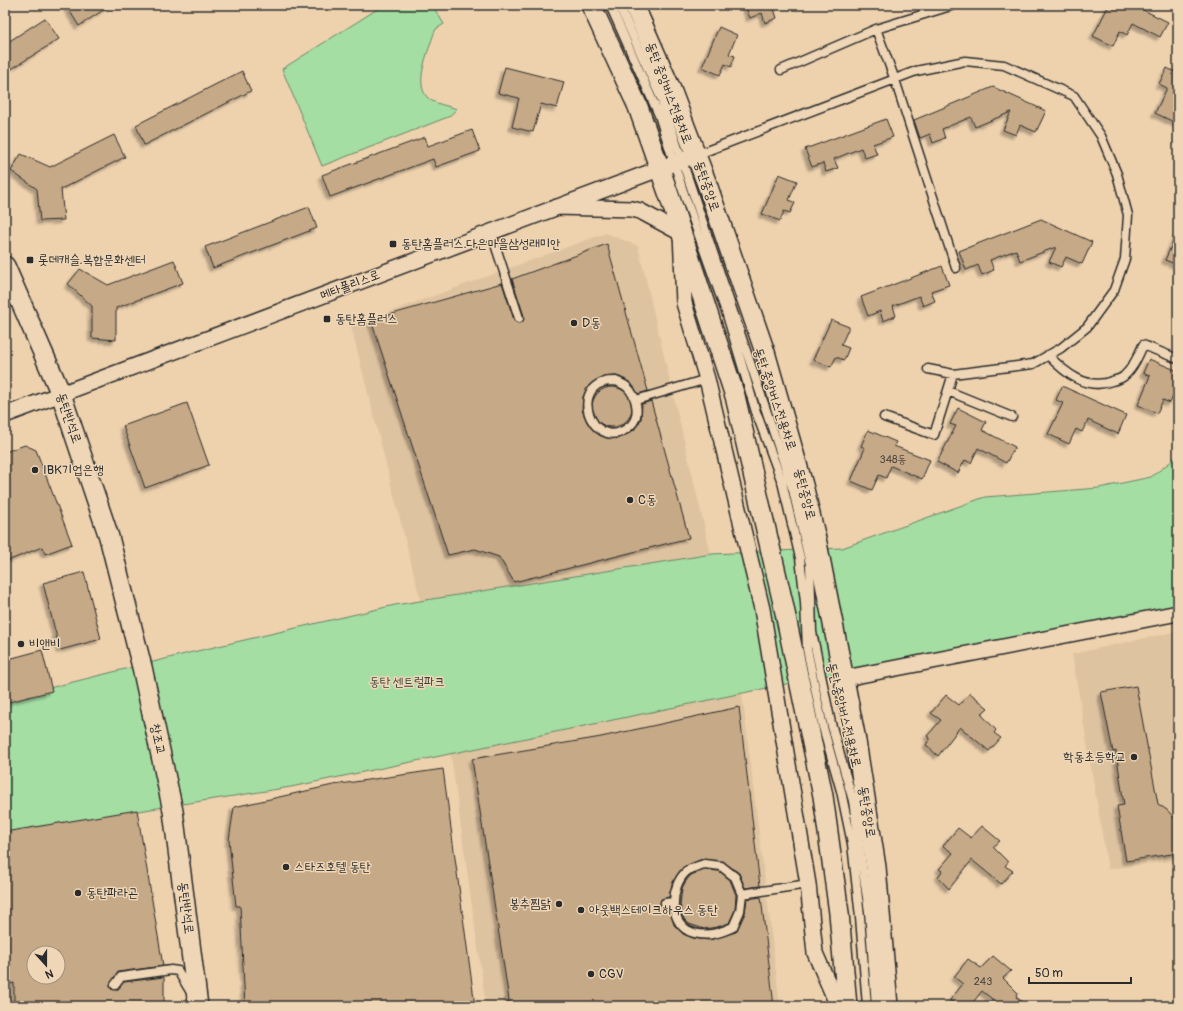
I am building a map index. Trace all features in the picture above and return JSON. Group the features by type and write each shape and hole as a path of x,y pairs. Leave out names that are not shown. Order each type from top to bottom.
{"street":[{"name":"동탄중앙로","path":"592,5 638,107 678,161 765,352 817,543 845,678 876,867 888,1006"},
{"name":"동탄중앙로","path":"634,5 670,87 678,161 684,303 707,379 761,604 808,884 815,953 838,1006"},
{"name":"메타폴리스로","path":"5,414 678,161"},
{"path":"557,207 632,209 640,211 681,233"},
{"name":"동탄중앙로","path":"681,233 735,396 783,603 823,796 839,913 847,1006"},
{"name":"동탄반석로","path":"5,266 61,394 109,537 142,667"},
{"path":"845,678 1178,614"},
{"name":"창조교","path":"142,667 173,811"},
{"name":"동탄반석로","path":"173,811 198,1006"}],"lane":[{"name":"동탄 중앙버스전용차로","path":"610,5 649,90 678,161 788,474 810,564 812,632 831,723 853,802 869,912 876,1006"},
{"name":"동탄 중앙버스전용차로","path":"619,5 661,98 678,161 763,432 782,482 800,558 805,602 807,649 823,727 841,791 852,844 860,917 867,1006"},
{"path":"781,70 876,29 954,5"},
{"path":"876,29 895,80 956,268"},
{"path":"678,161 916,71 964,61 1004,65 1074,96 1101,136 1118,174 1128,215 1125,259 1114,290 1087,327 1061,348 1033,364 953,374 928,369"},
{"path":"491,232 519,318"},
{"path":"1048,355 1064,372 1082,381 1104,385 1123,377 1136,362 1143,345 1178,359"},
{"path":"884,417 934,435 953,374"},
{"path":"636,400 707,379"},
{"path":"616,381 628,387 636,400 637,413 632,425 620,433 606,433 595,427 584,415 586,400 593,389 604,382 616,381"},
{"path":"948,391 1012,417"},
{"path":"704,864 721,866 735,877 742,894 740,911 733,927 713,935 693,933 678,921 669,903 676,886 687,871 704,864"},
{"path":"742,894 808,884"},
{"path":"116,985 121,977 128,975 171,970 178,971 198,1006"}],"shaded area":[{"path":"606,233 638,246 740,677 780,1006 486,1006 440,677 351,326"},
{"name":"학동초등학교","path":"1178,631 1178,860 1108,869 1072,654"}],"green space":[{"path":"384,5 432,5 444,24 436,29 434,33 426,57 422,84 424,92 428,98 457,109 448,117 322,166 282,69"},
{"name":"동탄 센트럴파크","path":"1178,456 1178,613 863,668 291,787 5,832 5,699 193,652 395,605 712,554 842,548 985,497 1099,488 1151,477"}],"building":[{"path":"66,5 111,5 79,26"},
{"path":"745,5 781,6 774,9 777,18 765,23 762,13 750,18"},
{"path":"1109,5 1133,5 1168,22 1160,37 1133,23 1127,35 1120,31 1113,46 1093,36"},
{"path":"45,18 59,39 5,73 5,44"},
{"path":"719,27 737,35 729,54 735,56 731,67 725,64 720,75 702,67"},
{"path":"1178,65 1178,124 1155,113 1167,88 1159,84 1167,68 1175,72"},
{"path":"505,67 564,82 557,108 541,104 533,132 512,127 519,98 498,93"},
{"path":"242,71 251,91 144,145 136,125"},
{"path":"993,87 1046,111 1036,132 1020,125 1016,135 1003,130 1011,112 975,127 971,117 942,129 945,138 933,143 930,134 920,138 914,120"},
{"path":"886,119 893,137 873,144 877,154 865,158 861,148 834,159 838,168 826,172 823,163 812,167 805,149"},
{"path":"472,130 480,151 436,167 433,159 330,197 322,175 425,137 428,146"},
{"path":"114,135 125,157 61,189 64,220 40,221 37,189 11,171 21,154 50,167"},
{"path":"779,174 797,181 789,200 795,203 790,213 784,211 780,221 762,214"},
{"path":"309,207 317,228 213,268 205,247"},
{"path":"1041,219 1092,242 1082,264 1066,257 1061,267 1049,262 1056,247 1020,261 1016,250 990,260 994,270 982,275 978,265 966,270 959,251"},
{"path":"1178,231 1178,265 1165,260"},
{"path":"607,244 648,391 638,394 631,383 624,379 616,376 603,377 589,386 583,397 582,410 587,422 595,432 607,438 618,438 634,430 641,419 642,404 651,401 689,538 514,582 499,557 475,549 448,555 371,320 502,283 514,320 520,323 523,321 524,316 512,279"},
{"path":"174,260 183,283 116,308 116,340 92,338 92,306 68,284 80,269 108,285"},
{"path":"942,266 949,285 931,291 935,301 923,306 919,296 893,306 896,316 883,321 880,311 868,316 861,297"},
{"path":"831,320 849,327 841,345 849,348 844,360 836,357 831,367 813,360"},
{"path":"1149,359 1178,371 1178,393 1175,392 1170,403 1163,400 1157,413 1138,405 1150,376 1143,373"},
{"path":"1062,386 1126,415 1118,434 1088,420 1082,432 1076,429 1069,444 1048,434 1063,403 1056,400"},
{"path":"612,387 620,389 626,393 630,399 632,407 630,415 626,421 620,425 612,427 604,425 598,421 594,415 592,407 594,399 598,393 604,389"},
{"path":"187,403 209,465 145,488 123,426"},
{"path":"958,408 986,422 982,430 1015,447 1006,463 978,448 971,463 965,460 958,473 937,462 956,426 950,424"},
{"path":"868,430 896,442 894,446 930,460 922,479 891,466 886,478 879,475 872,490 851,481 865,448 861,446"},
{"path":"25,445 36,450 72,544 45,554 42,547 5,562 5,452"},
{"path":"84,572 101,639 60,650 43,583"},
{"path":"42,650 52,691 5,703 5,660"},
{"path":"1136,686 1158,804 1167,810 1178,822 1178,853 1126,861 1117,806 1124,805 1116,751 1113,752 1101,692"},
{"path":"970,693 988,708 981,714 996,730 994,733 1001,738 989,751 960,727 938,756 926,745 930,738 927,736 941,720 931,713 946,695 959,705"},
{"path":"739,707 760,886 745,888 739,873 724,862 702,859 683,867 672,884 669,897 661,899 660,904 663,908 669,908 674,925 683,934 693,938 709,940 736,932 745,913 747,899 761,897 774,1006 510,1006 472,759 601,737"},
{"path":"443,769 475,1006 245,1006 240,906 236,906 229,840 234,807 333,785"},
{"name":"동탄파라곤","path":"137,810 163,966 118,972 110,985 111,989 117,990 124,982 164,977 164,1006 14,1006 14,983 5,985 5,832"},
{"path":"982,826 1000,841 993,847 1008,862 1005,866 1013,871 1001,884 972,860 949,889 938,877 942,871 939,869 953,853 943,846 958,828 971,838"},
{"path":"705,870 719,871 730,880 736,895 735,910 729,923 704,929 689,924 684,919 680,905 682,888 686,881 691,875"},
{"path":"993,956 1011,971 1003,978 1018,993 1016,997 1028,1006 1001,1006 982,991 970,1006 949,1006 952,1002 950,1000 963,984 954,977 968,959 981,968"}],"place":[{"name":"동탄홈플러스.다은마을삼성래미안","path":"393,244"},
{"name":"롯데캐슬.복합문화센터","path":"30,260"},
{"name":"동탄홈플러스","path":"327,319"},
{"name":"D동","path":"574,323"},
{"name":"IBK기업은행","path":"35,470"},
{"name":"C동","path":"630,500"},
{"name":"비앤비","path":"21,644"},
{"name":"학동초등학교","path":"1134,757"},
{"name":"스타즈호텔 동탄","path":"286,867"},
{"name":"동탄파라곤","path":"78,893"},
{"name":"봉추찜닭","path":"559,904"},
{"name":"아웃백스테이크하우스 동탄","path":"581,910"},
{"name":"CGV","path":"591,974"}]}
